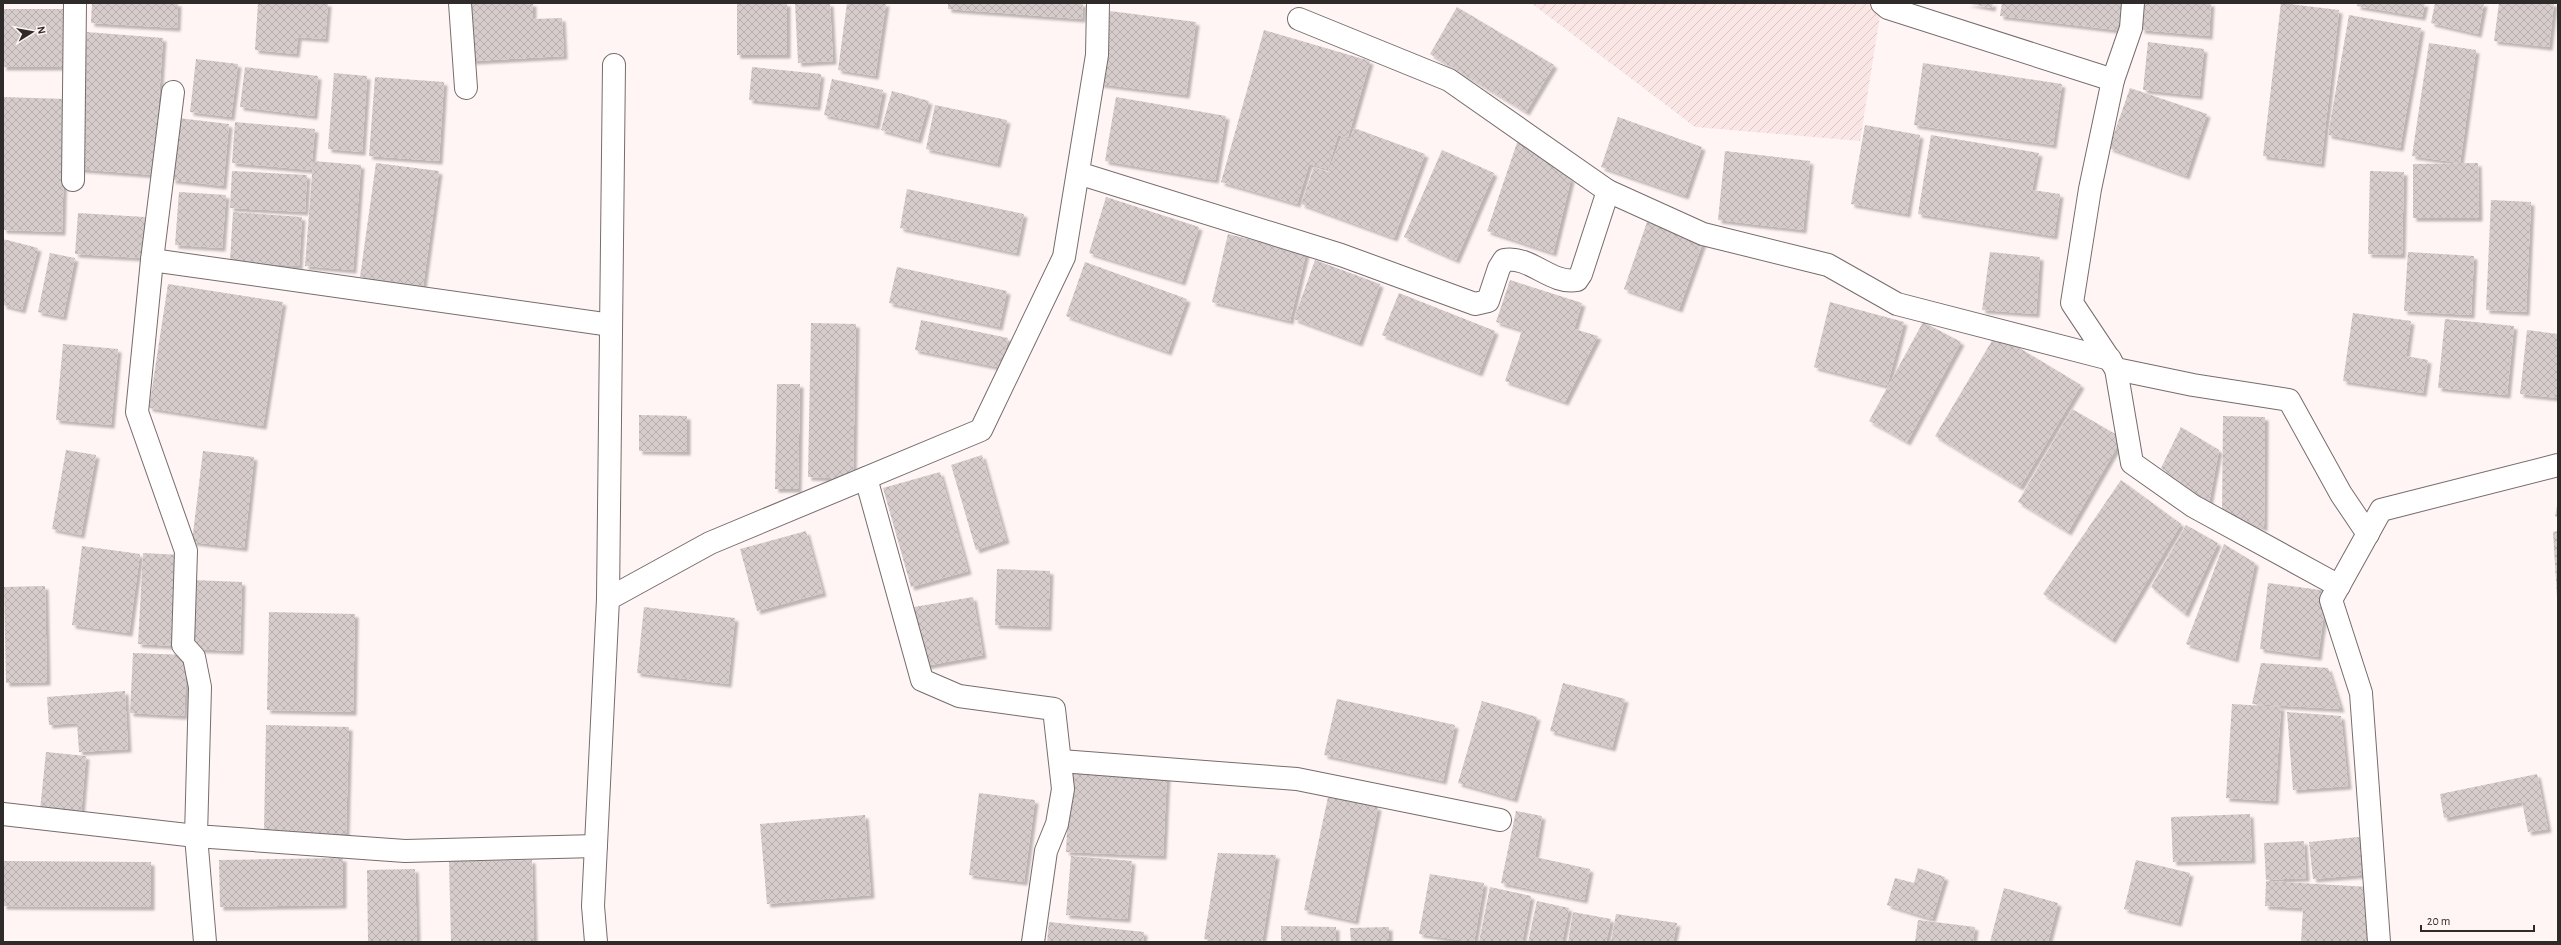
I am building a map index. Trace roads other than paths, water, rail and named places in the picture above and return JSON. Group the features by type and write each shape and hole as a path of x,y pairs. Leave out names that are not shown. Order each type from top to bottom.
{"street":[{"path":"73,180 75,3"},
{"path":"460,3 466,88"},
{"path":"608,600 710,543 980,430 1064,257 1097,55 1098,3"},
{"path":"1882,3 1888,8 2113,80"},
{"path":"2133,3 2131,28 2113,80 2090,189 2072,303 2113,364 2132,463 2193,506 2339,586"},
{"path":"1299,19 1449,80 1608,191 1702,234 1828,266 1896,304 2193,385 2290,400 2340,494 2368,534"},
{"path":"596,942 592,906 608,600 614,64"},
{"path":"173,92 152,260 137,412 186,551 183,645 194,657 200,686 196,836 205,942"},
{"path":"1078,173 1341,255 1475,304 1488,300 1499,268 1504,260 1518,260 1565,281 1576,280 1581,274 1608,191"},
{"path":"152,260 611,325"},
{"path":"2380,942 2361,693 2331,600 2381,510 2558,465"},
{"path":"866,478 922,680 959,696 1054,709 1062,761 1063,789 1057,824 1046,851 1033,942"},
{"path":"1062,761 1297,779 1500,820"},
{"path":"3,814 196,836 405,851 596,846"}]}
